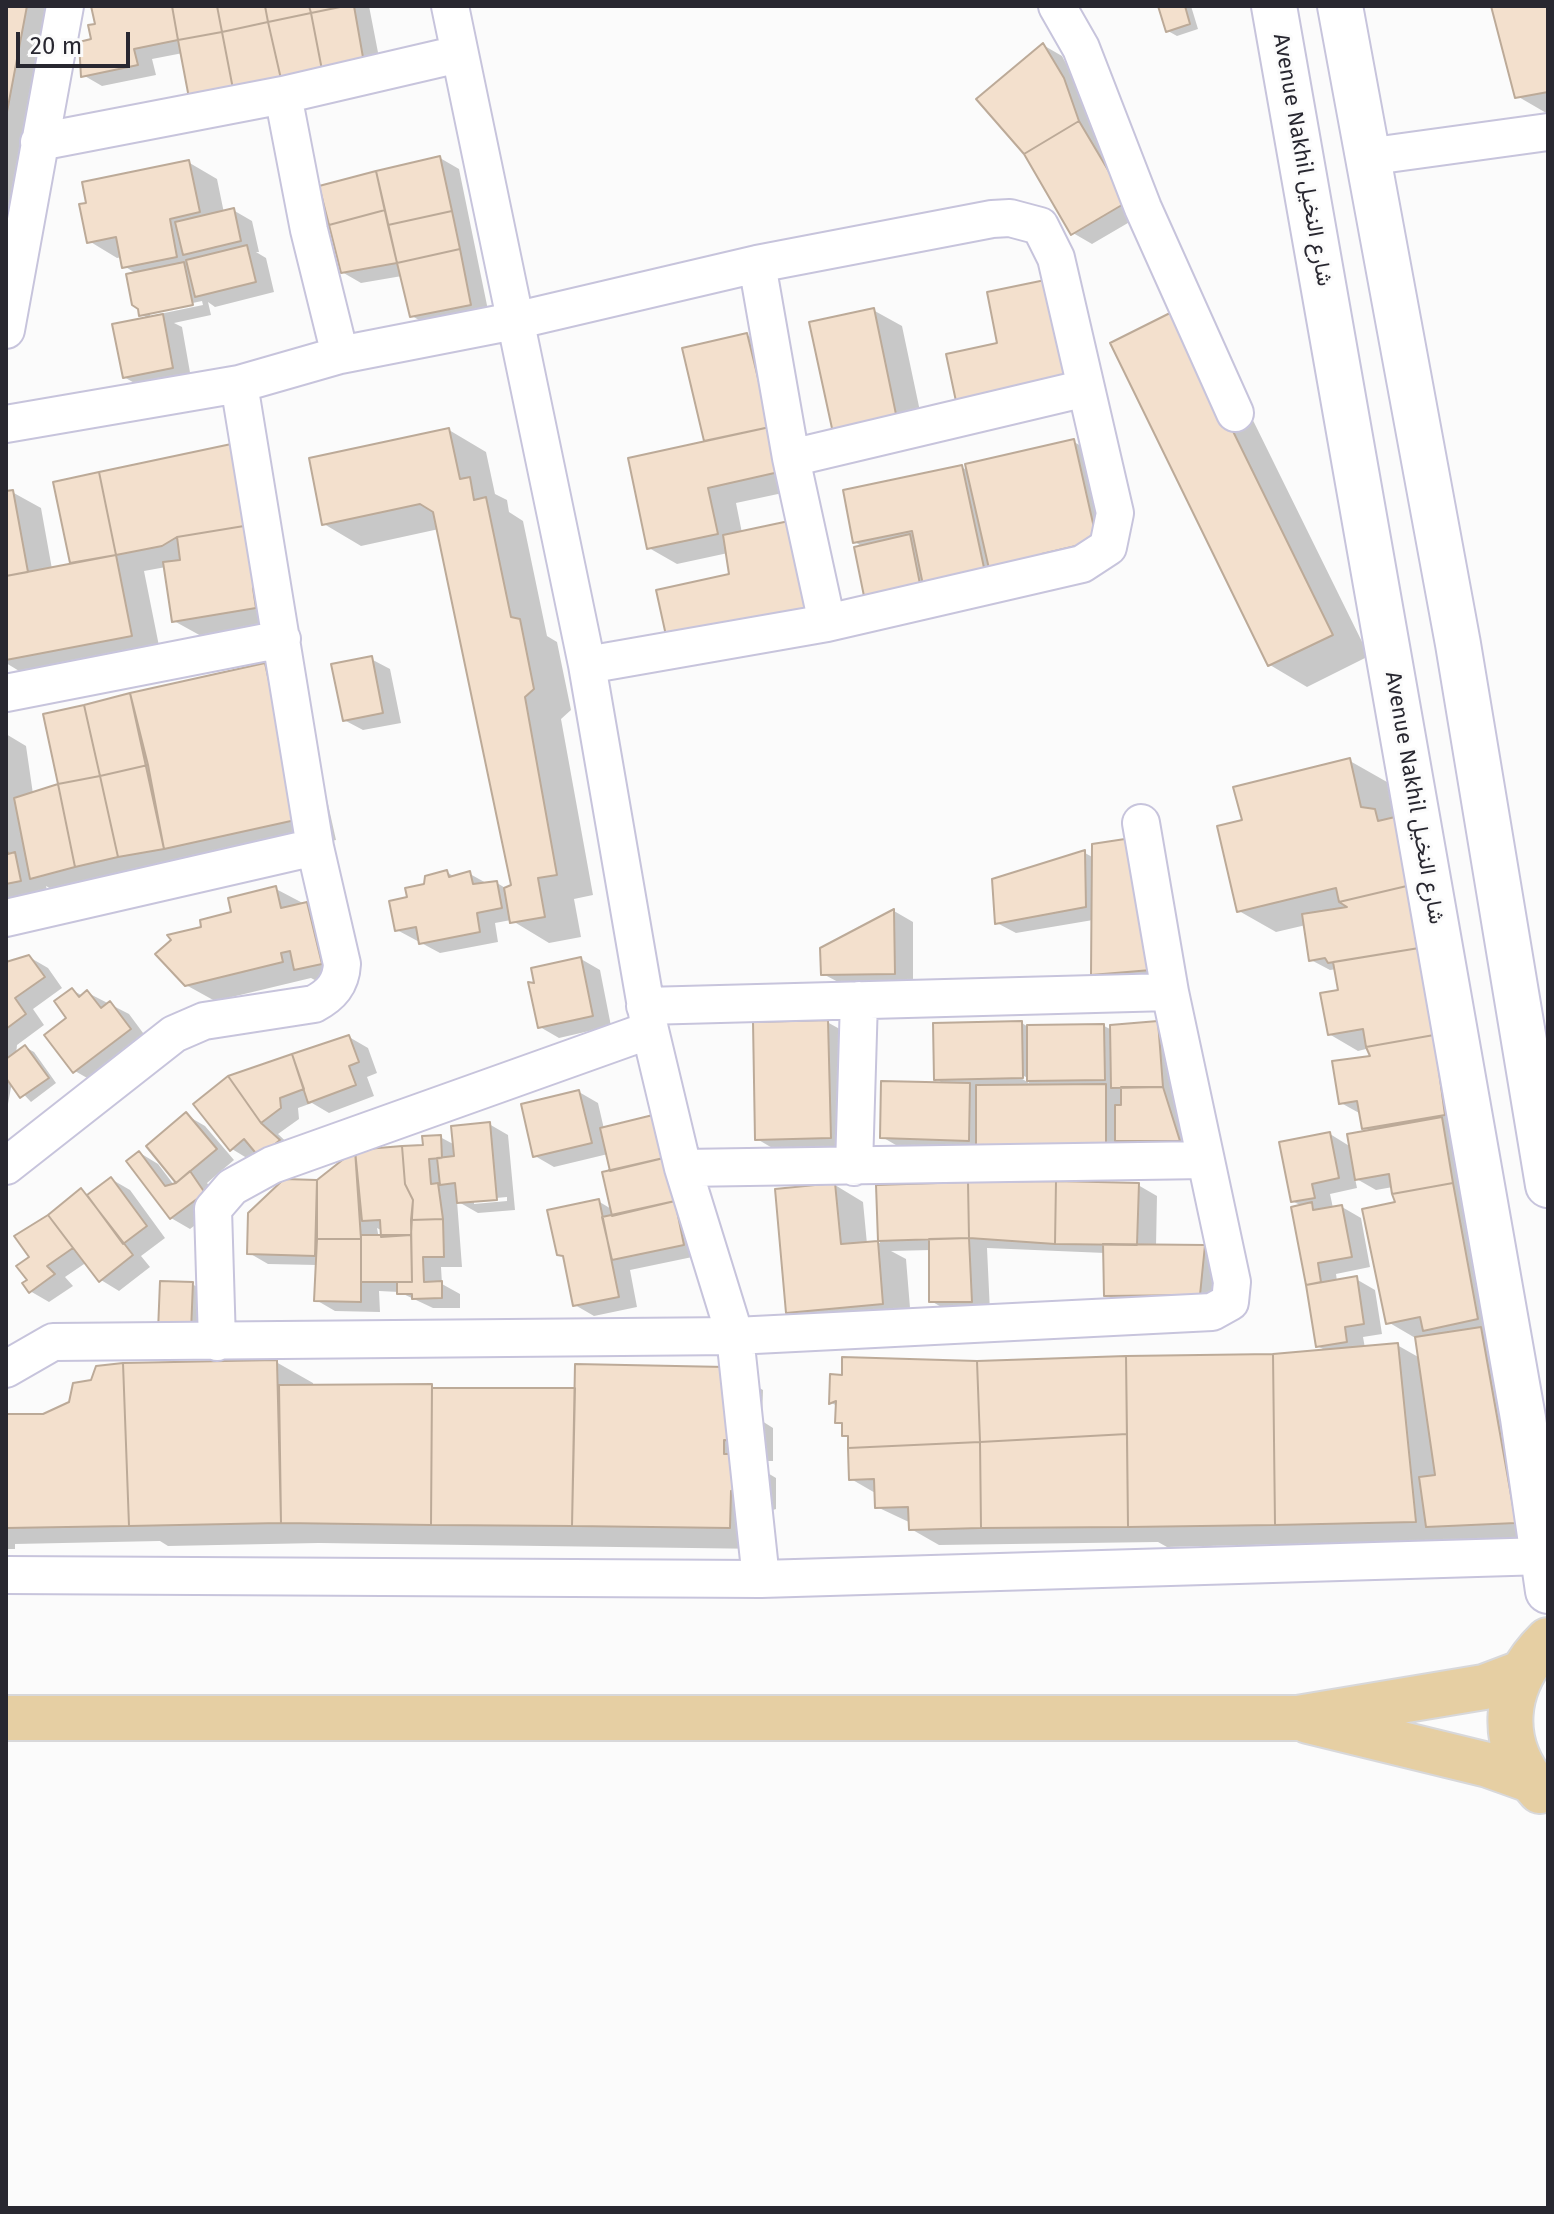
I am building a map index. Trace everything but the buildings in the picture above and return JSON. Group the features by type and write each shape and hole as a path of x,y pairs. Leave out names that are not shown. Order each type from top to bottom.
{"main road":[{"path":"1539,1789 1514,1750 1510,1728 1512,1694 1521,1673 1548,1640"},
{"path":"6,1718 1298,1718 1484,1687 1521,1673"},
{"path":"1298,1718 1408,1748 1488,1765 1539,1789"}],"street":[{"path":"6,330 65,6"},
{"path":"450,6 587,665 648,1018 683,1168 735,1336 761,1579"},
{"path":"1057,6 1081,48 1143,208 1235,413"},
{"name":"Avenue Nakhil شارع النخيل","path":"1274,6 1343,383 1547,1574"},
{"path":"1340,6 1458,644 1548,1185"},
{"path":"39,142 283,95 459,54"},
{"path":"283,95 309,230 340,355"},
{"path":"1366,157 1548,132"},
{"path":"6,424 239,384 340,355 514,321 757,264 992,219 1024,220 1040,226 1056,258 1115,513 1108,547 1082,564 827,623 587,665"},
{"path":"757,264 791,458 827,623"},
{"path":"6,1166 174,1034 204,1021 314,1004 334,990 341,977 342,964 315,847 239,384"},
{"path":"791,458 1086,388"},
{"path":"6,693 282,639"},
{"path":"6,1369 53,1342 735,1336 1212,1312 1230,1302 1232,1282 1170,992 1141,823"},
{"path":"6,918 315,847"},
{"path":"217,1342 213,1209 232,1187 272,1165 648,1018 859,1000 1170,992"},
{"path":"854,1167 859,1000"},
{"path":"683,1168 1205,1160"},
{"path":"6,1575 761,1579 1547,1574"}]}
